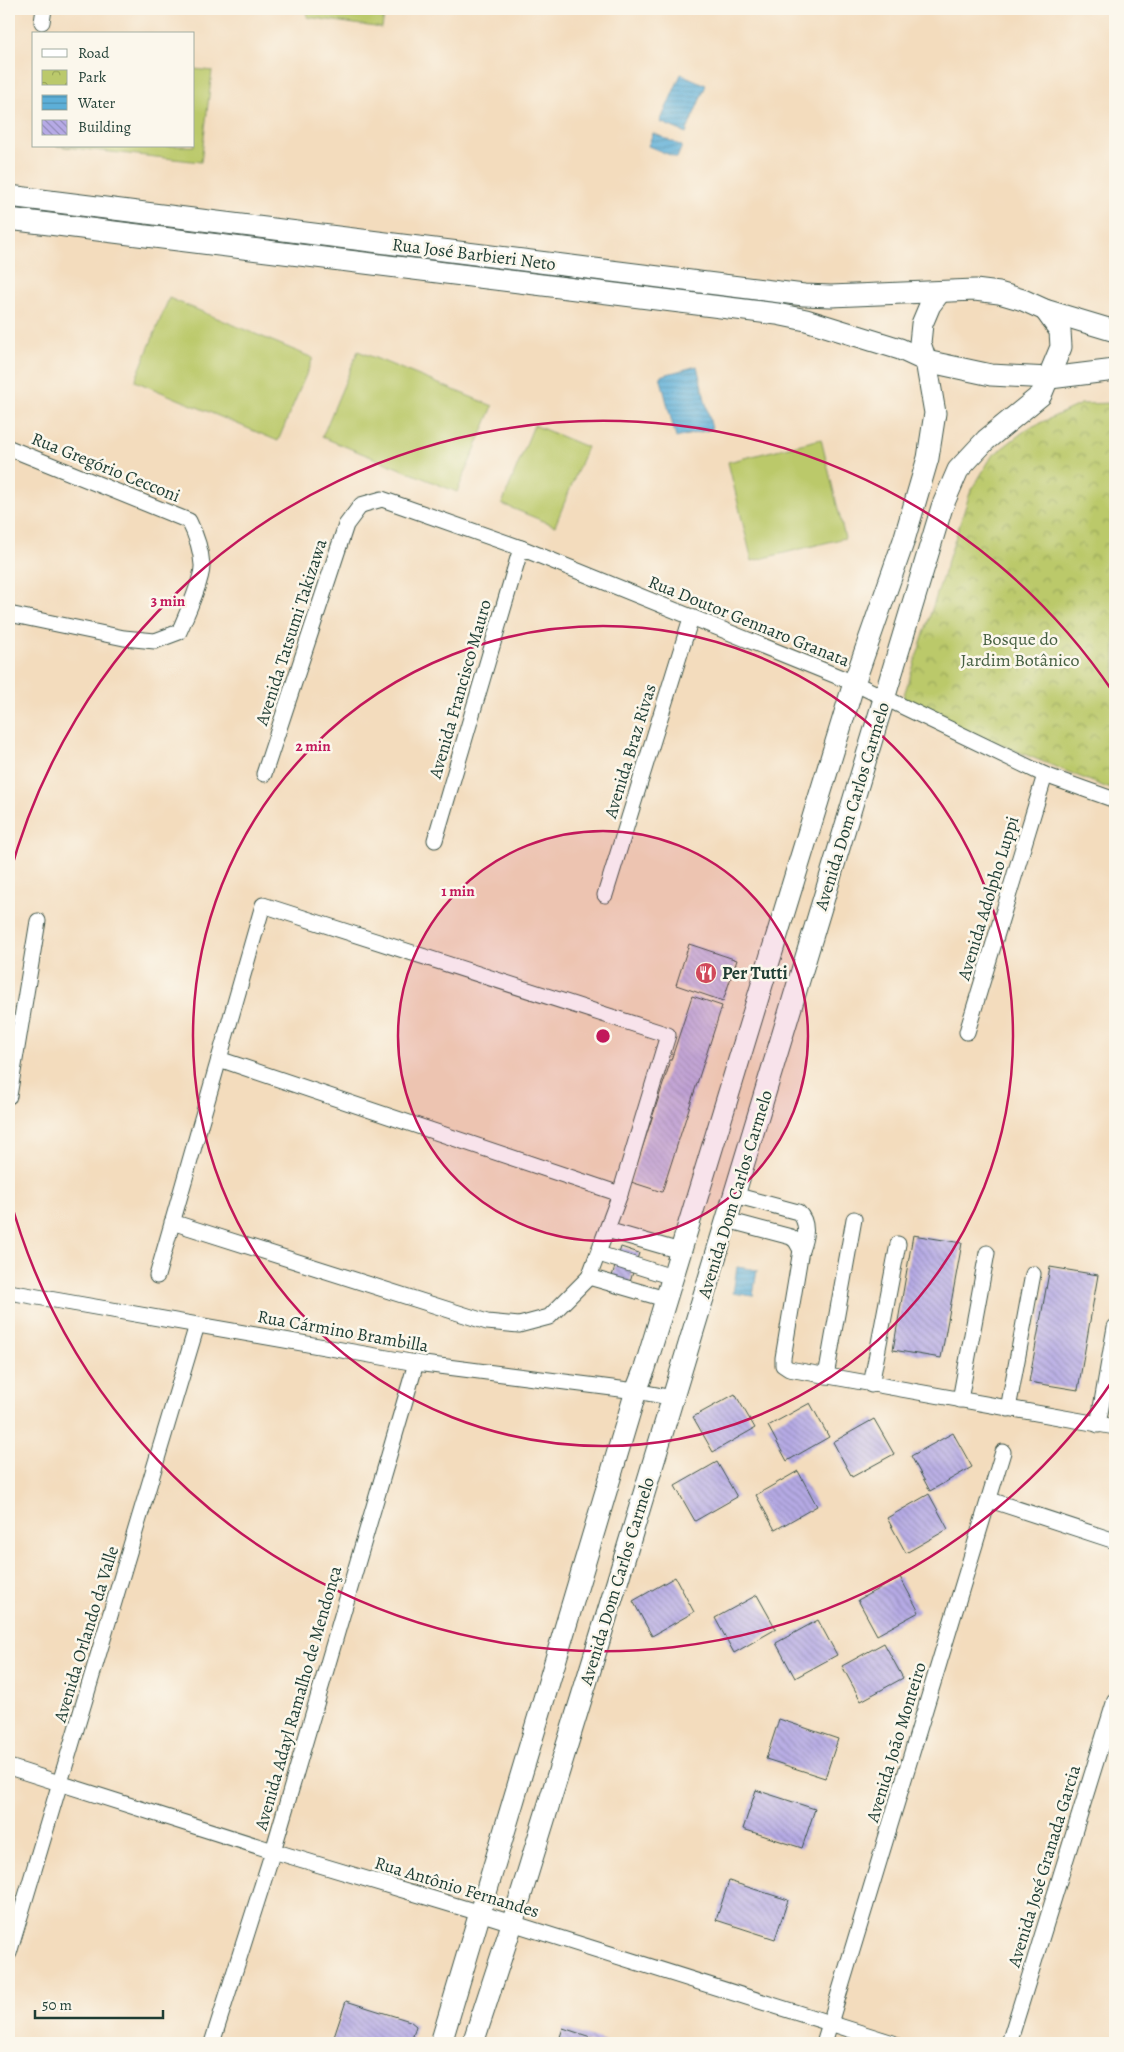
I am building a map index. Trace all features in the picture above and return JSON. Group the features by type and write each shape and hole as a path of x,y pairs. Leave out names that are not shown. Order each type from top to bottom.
{"street":[{"name":"Rua José Barbieri Neto","path":"9,196 804,295 940,292 950,289 975,290 999,293 1023,300 1045,310"},
{"name":"Rua José Barbieri Neto","path":"9,218 777,314 806,320 891,346 926,361 991,374 1050,378"},
{"name":"Avenida Dom Carlos Carmelo","path":"441,2043 636,1391 854,683 904,540 928,458 935,413 926,361 920,343 922,324 930,305 940,292"},
{"name":"Avenida Dom Carlos Carmelo","path":"473,2043 512,1924 673,1398 942,507 958,470 986,440 1041,395 1050,378 1061,347 1060,331 1045,310"},
{"path":"1045,310 1115,331"},
{"path":"1050,378 1115,370"},
{"name":"Rua Gregório Cecconi","path":"9,448 189,521 199,542 202,567 189,610 179,632 156,641 124,638 9,614"},
{"name":"Rua Doutor Gennaro Granata","path":"361,505 382,499 521,548 854,683 1045,775 1115,800"},
{"name":"Avenida Tatsumi Takizawa","path":"264,774 346,526 361,505"},
{"name":"Avenida Francisco Mauro","path":"435,840 521,548"},
{"name":"Avenida Braz Rivas","path":"605,895 691,618"},
{"name":"Avenida Adolpho Luppi","path":"967,1032 1045,775"},
{"path":"157,1276 172,1222 263,905 668,1035 620,1194 599,1254 589,1277 549,1317 519,1325 487,1322 172,1222"},
{"path":"9,1096 38,921"},
{"path":"767,967 800,977"},
{"path":"219,1059 620,1194"},
{"path":"734,1195 798,1212 801,1214 806,1227 783,1365 789,1369 1115,1427"},
{"path":"727,1220 792,1237 801,1250"},
{"path":"826,1376 854,1220"},
{"path":"607,1230 680,1251"},
{"path":"871,1384 898,1244"},
{"path":"960,1400 986,1253"},
{"path":"599,1254 672,1277"},
{"path":"1008,1409 1033,1274"},
{"path":"589,1277 665,1299"},
{"name":"Rua Cármino Brambilla","path":"9,1292 416,1363 636,1391 673,1398"},
{"name":"Avenida Orlando da Valle","path":"9,1953 197,1325"},
{"path":"1098,1425 1115,1328"},
{"name":"Avenida Adayl Ramalho de Mendonça","path":"212,2043 273,1851 416,1363"},
{"name":"Avenida João Monteiro","path":"824,2043 1003,1452"},
{"path":"990,1500 1115,1541"},
{"path":"550,1681 583,1690"},
{"name":"Avenida José Granada Garcia","path":"1010,2043 1115,1700"},
{"name":"Rua Antônio Fernandes","path":"9,1767 273,1851 480,1913 893,2043"}],"green space":[{"path":"308,9 385,9 382,28 307,17"},
{"path":"195,69 212,71 201,162 74,148 195,148"},
{"path":"169,298 313,358 278,441 135,381"},
{"path":"358,351 493,406 457,492 322,437"},
{"name":"Bosque do Jardim Botânico","path":"1115,403 1115,791 901,704 970,493 992,456 1027,429 1081,404"},
{"path":"534,425 587,447 555,526 502,504"},
{"path":"821,439 845,538 752,561 728,462"}],"water":[{"path":"681,74 706,85 686,133 660,122"},
{"path":"653,133 682,146 677,158 648,146"},
{"path":"697,366 712,429 676,438 660,376"},
{"path":"737,1267 757,1270 753,1296 733,1293"}],"building":[{"name":"Per Tutti","path":"689,944 737,960 723,1001 676,985"},
{"path":"692,996 722,1006 662,1192 631,1182"},
{"path":"913,1235 962,1243 941,1358 893,1350"},
{"path":"621,1247 639,1253 626,1295 608,1289"},
{"path":"1050,1267 1098,1275 1078,1390 1029,1382"},
{"path":"735,1394 755,1428 713,1452 693,1417"},
{"path":"810,1403 829,1437 787,1461 768,1426"},
{"path":"874,1419 894,1454 852,1477 833,1442"},
{"path":"953,1433 972,1467 930,1491 911,1456"},
{"path":"717,1462 737,1497 695,1521 675,1486"},
{"path":"798,1471 817,1506 775,1530 756,1495"},
{"path":"929,1494 948,1529 906,1553 887,1518"},
{"path":"675,1577 694,1612 652,1636 633,1601"},
{"path":"900,1577 919,1612 877,1635 858,1600"},
{"path":"757,1595 776,1629 734,1653 715,1618"},
{"path":"818,1620 837,1655 795,1678 776,1643"},
{"path":"884,1643 903,1678 861,1701 842,1666"},
{"path":"779,1719 838,1739 825,1778 766,1759"},
{"path":"756,1790 815,1809 802,1848 743,1829"},
{"path":"729,1881 788,1900 775,1939 716,1920"},
{"path":"346,2001 410,2021 416,2026 411,2043 332,2043"},
{"path":"563,2028 609,2043 558,2043"}],"place":[{"name":"Per Tutti","path":"706,973"}]}
